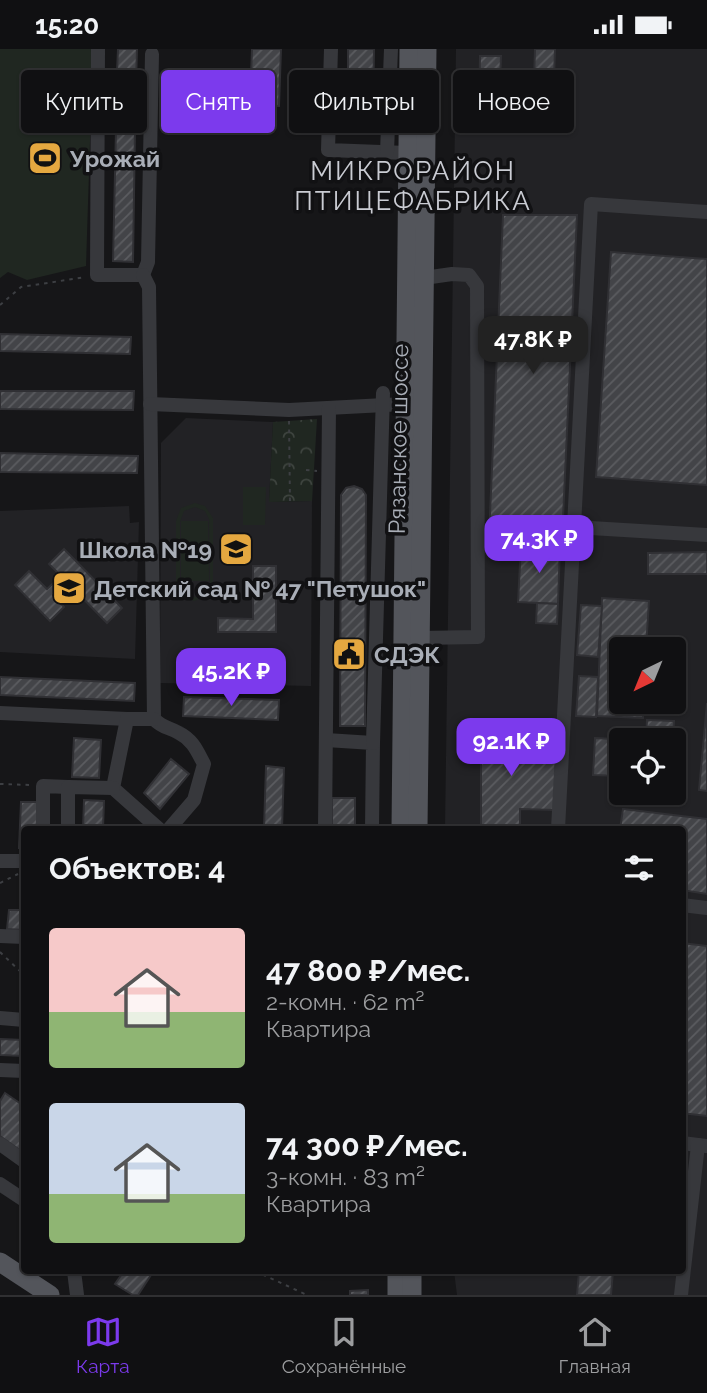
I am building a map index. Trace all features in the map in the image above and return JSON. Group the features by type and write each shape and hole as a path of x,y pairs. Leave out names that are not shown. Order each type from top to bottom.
{"main road":[{"name":"Рязанское шоссе","path":"401,826 409,49"},
{"name":"Рязанское шоссе","path":"418,826 427,49"},
{"path":"0,1262 50,1295"},
{"path":"397,1274 397,1295"},
{"path":"412,1274 412,1295"},
{"path":"0,1276 29,1295"}],"lane":[{"path":"98,49 97,275 144,275"},
{"path":"331,49 328,150 407,153"},
{"path":"387,152 391,49"},
{"path":"152,54 148,262 144,275 149,287 154,719 161,727 177,731 192,742 204,764 194,800 172,826"},
{"path":"558,826 591,204 707,212"},
{"path":"420,638 478,637 477,286 469,275 452,274 424,278"},
{"path":"150,404 289,410 329,408 383,399 404,404"},
{"path":"372,826 383,399"},
{"path":"325,826 329,408"},
{"path":"574,527 707,535"},
{"path":"0,713 154,719"},
{"path":"113,788 127,719"},
{"path":"326,740 373,743"},
{"path":"43,826 43,786 113,788 156,826"},
{"path":"68,787 68,826"},
{"path":"0,860 21,861"},
{"path":"686,905 707,908"},
{"path":"0,936 21,937"},
{"path":"0,1018 21,1020"},
{"path":"0,1070 21,1071"},
{"path":"0,1144 21,1159"},
{"path":"686,1259 702,1145"},
{"path":"0,1184 21,1198"},
{"path":"74,1274 77,1295"},
{"path":"681,1295 684,1274"}],"path":[{"path":"0,305 22,287 97,275"},
{"path":"289,410 290,502"},
{"path":"0,784 43,786"},
{"path":"0,883 21,872"},
{"path":"0,953 21,972"},
{"path":"262,1274 307,1295"}],"shaded area":[{"path":"456,49 707,49 707,1295 457,1295 454,1274 686,1274 686,826 445,826 455,133 574,133 574,70 456,70"},
{"name":"Школа №19","path":"186,418 273,422 269,502 312,501 311,686 160,683 161,443"},
{"name":"Детский сад № 47 \"Петушок\"","path":"129,506 130,523 139,522 135,659 0,652 0,511"}],"green space":[{"name":"Урожай","path":"0,49 93,49 92,70 21,70 21,133 90,133 86,266 27,280 8,272 0,278"},
{"path":"317,419 312,501 269,502 273,422"},
{"path":"243,487 266,487 265,525 243,525"},
{"path":"195,503 205,506 213,518 213,582 208,596 194,601 181,596 176,586 176,521 181,508","holes":["195,507 205,511 209,519 210,582 205,593 195,597 184,593 180,585 180,522 184,511"]},
{"path":"181,521 208,521 209,581 181,581"}],"building":[{"path":"118,49 137,49 136,70 117,70"},
{"path":"252,49 281,49 279,106 275,106 275,70 251,70"},
{"path":"348,49 374,49 374,70 348,70"},
{"path":"535,49 555,49 554,70 534,70"},
{"path":"480,56 501,56 500,70 480,70"},
{"path":"116,133 135,133 133,262 113,261"},
{"path":"503,215 577,215 562,540 489,537"},
{"path":"611,252 707,259 707,485 596,477"},
{"path":"0,334 131,337 130,354 0,351"},
{"path":"0,391 134,391 133,410 0,409"},
{"path":"0,453 138,456 137,473 0,472"},
{"path":"354,486 362,489 366,495 365,726 340,726 341,495 346,488"},
{"path":"521,545 560,547 558,604 518,602"},
{"path":"64,549 122,608 107,623 67,582 53,595 64,607 50,621 15,585 29,571 47,589 61,576 49,564"},
{"path":"707,552 707,574 648,574 648,553"},
{"path":"253,566 276,566 276,632 218,632 218,618 253,619"},
{"path":"602,598 649,601 647,637 609,637 609,714 643,714 643,718 597,716"},
{"path":"537,603 558,604 557,624 536,623"},
{"path":"581,605 602,606 598,657 577,655"},
{"path":"579,676 598,677 596,717 576,716"},
{"path":"0,677 135,683 134,701 0,695"},
{"path":"184,697 279,700 278,720 183,716"},
{"path":"707,703 707,791 699,790"},
{"path":"481,719 520,720 520,763 556,763 555,810 520,809 520,826 481,826"},
{"path":"647,720 674,721 674,728 647,728"},
{"path":"74,738 101,740 99,778 72,777"},
{"path":"595,738 609,739 609,776 593,775"},
{"path":"171,759 189,774 160,809 144,793"},
{"path":"266,766 284,768 282,826 264,826"},
{"path":"332,798 355,798 355,826 332,826"},
{"path":"84,800 104,801 103,826 83,826"},
{"path":"21,802 39,802 38,826 21,826 19,848"},
{"path":"623,809 707,819 707,894 686,891 686,826 620,826"},
{"path":"9,910 21,910 21,930 7,929"},
{"path":"686,943 707,946 707,1116 686,1113"},
{"path":"0,1039 21,1040 21,1056 0,1055"},
{"path":"5,1093 21,1104 21,1151 0,1136 0,1101"},
{"path":"122,1274 152,1274 138,1295 133,1295 115,1284"},
{"path":"579,1274 613,1274 611,1295 577,1295"},
{"path":"368,1290 368,1295 350,1295 350,1291"}],"place":[{"name":"Урожай","path":"45,158"},
{"name":"Школа №19","path":"236,549"},
{"name":"Детский сад № 47 \"Петушок\"","path":"69,588"},
{"name":"СДЭК","path":"349,654"}],"district":[{"name":"МИКРОРАЙОН ПТИЦЕФАБРИКА","path":"413,186"}]}
